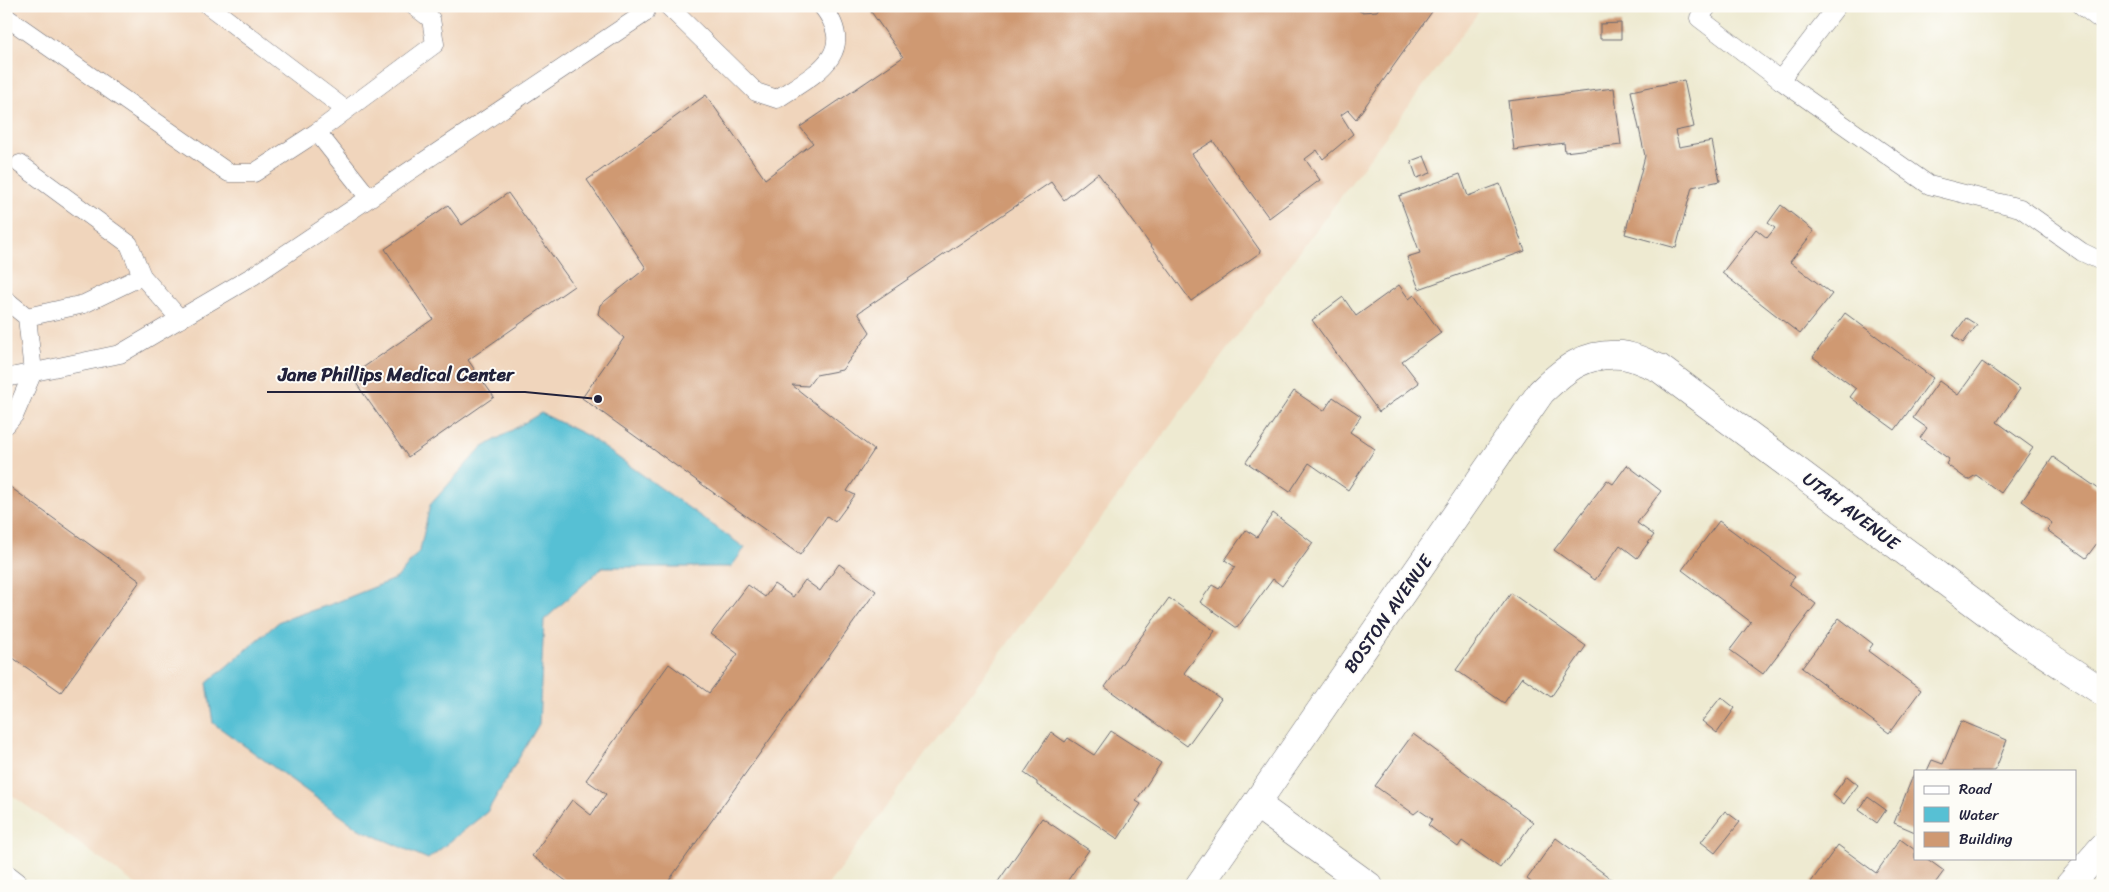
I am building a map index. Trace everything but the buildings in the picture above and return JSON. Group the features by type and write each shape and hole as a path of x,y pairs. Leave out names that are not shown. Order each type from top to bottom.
{"street":[{"name":"UTAH AVENUE","path":"1591,357 1623,355 1659,368 2024,640 2103,692"},
{"name":"BOSTON AVENUE","path":"1199,886 1541,392 1562,372 1591,357"},
{"path":"1256,804 1369,886"},
{"path":"2069,886 2103,847"},
{"path":"6,879 15,886"}],"lane":[{"path":"209,6 346,110"},
{"path":"6,18 229,173 254,173 317,132 435,44 431,19 414,6"},
{"path":"6,378 120,354 253,276 645,13 647,6"},
{"path":"668,6 756,92 777,99 825,67 835,52 836,32 822,6"},
{"path":"1708,6 1699,18 1780,80 1929,184 2020,208 2082,252 2103,262"},
{"path":"1780,80 1837,6"},
{"path":"2082,6 2103,22"},
{"path":"317,132 369,198"},
{"path":"20,164 130,244 142,276 180,319"},
{"path":"27,318 84,304 142,276"},
{"path":"6,300 27,318 33,372 15,414 6,425"}],"shaded area":[{"path":"6,6 1483,6 827,886 138,886 6,791"}],"water":[{"path":"541,413 588,436 745,548 731,567 603,567 544,620 539,724 487,812 428,859 359,829 213,723 207,683 280,621 332,604 397,578 420,550 430,505 480,449"}],"place":[{"name":"Jane Phillips Medical Center","path":"598,399"}]}
